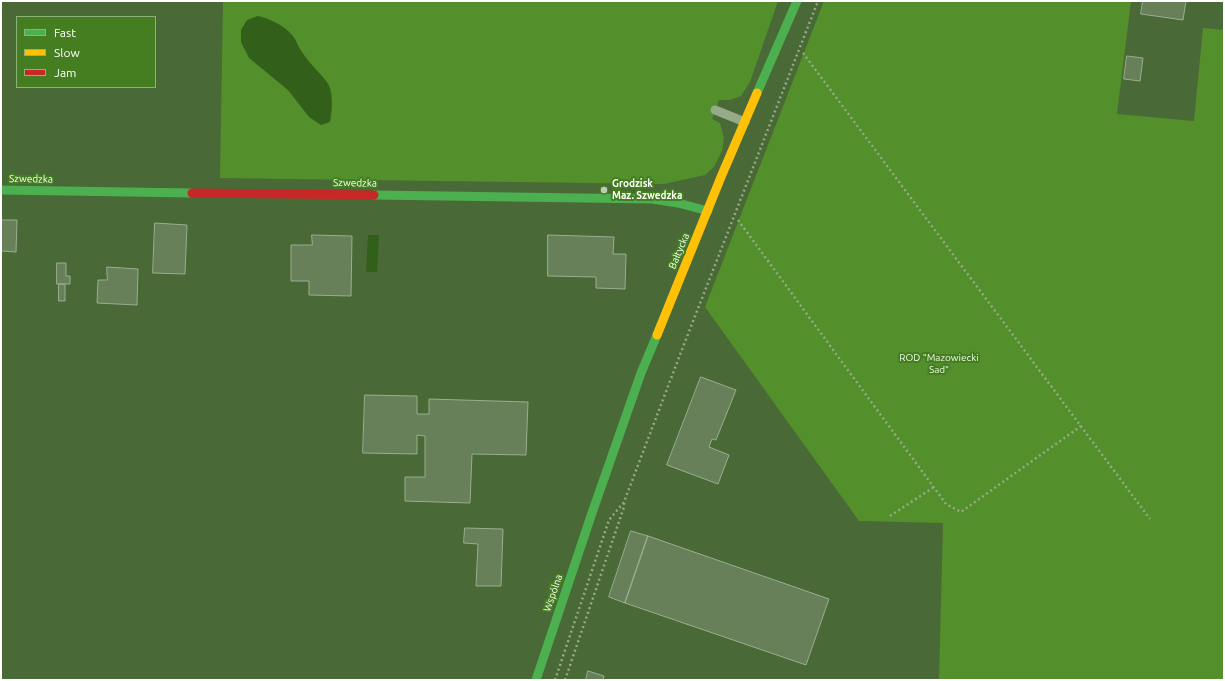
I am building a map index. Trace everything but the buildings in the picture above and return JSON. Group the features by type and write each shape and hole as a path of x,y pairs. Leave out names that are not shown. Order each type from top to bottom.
{"street":[{"name":"Bałtycka","path":"592,513 641,373 796,1"},
{"name":"Szwedzka","path":"1,190 652,198 708,211"},
{"name":"Wspólna","path":"536,680 592,513"}],"lane":[{"path":"715,110 745,122"}],"path":[{"path":"565,680 624,506 624,502 688,333 818,1"},
{"path":"803,52 1150,519"},
{"path":"738,220 946,504 961,512 1081,426"},
{"path":"890,516 934,487"},
{"path":"555,680 609,520 624,502"}],"green space":[{"path":"223,1 778,1 750,82 741,96 730,100 719,100 712,119 720,123 724,138 722,151 714,167 705,175 664,184 220,178"},
{"name":"ROD \"Mazowiecki Sad\"","path":"824,1 1131,1 1117,114 1194,121 1203,28 1224,30 1224,680 939,680 943,523 859,521 705,307"}],"shaded area":[{"path":"258,16 276,23 289,31 295,38 306,58 327,82 332,96 330,122 321,125 309,117 288,90 249,58 241,42 241,30 247,20"},
{"path":"368,235 379,235 377,272 366,272"}],"traffic: fast":[{"path":"757,93 797,1"},
{"path":"1,190 192,193"},
{"path":"374,195 652,199 678,203 708,211"},
{"path":"536,680 641,373 657,335"}],"traffic: slow":[{"path":"657,335 757,93"}],"traffic: jam":[{"path":"192,193 374,195"}],"place":[{"name":"Grodzisk Maz. Szwedzka","path":"604,190"}]}
